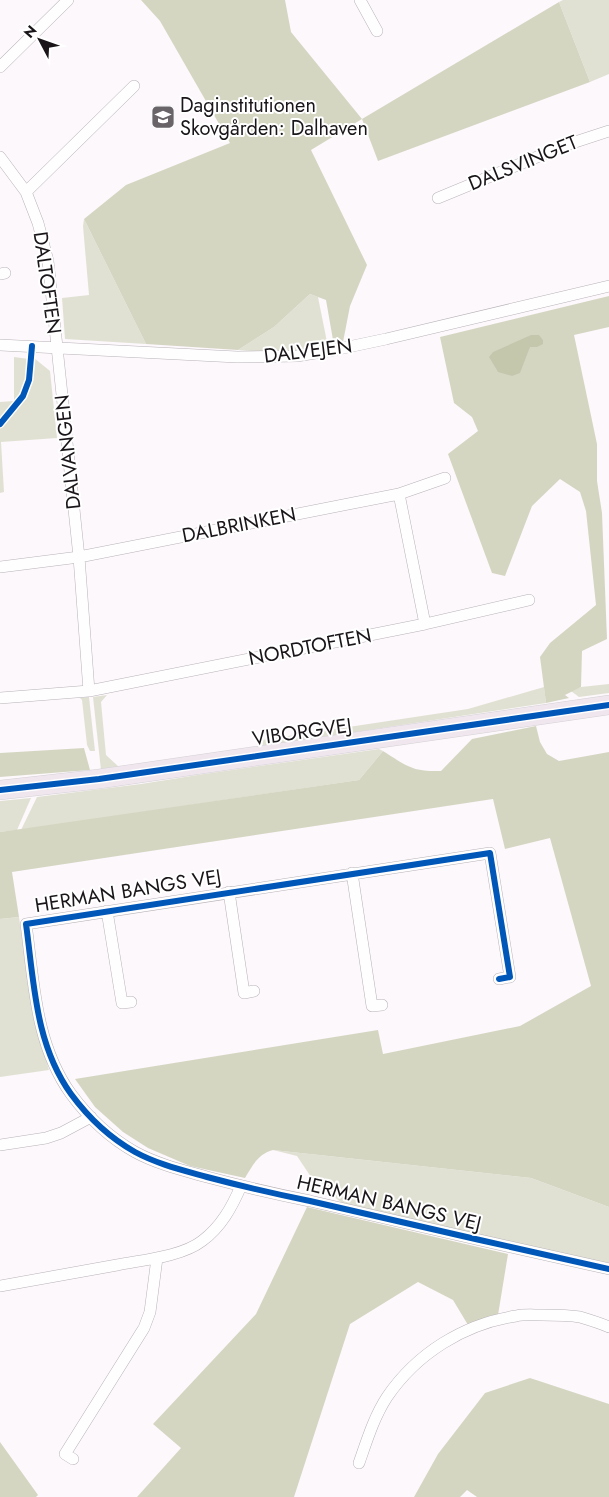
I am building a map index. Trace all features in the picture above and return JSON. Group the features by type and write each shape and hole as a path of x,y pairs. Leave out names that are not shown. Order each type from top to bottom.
{"main road":[{"name":"VIBORGVEJ","path":"0,790 99,779 609,704"}],"street":[{"path":"0,67 68,0"},
{"path":"360,0 377,32"},
{"path":"26,192 134,86"},
{"name":"DALSVINGET","path":"438,198 566,145 609,131"},
{"name":"DALTOFTEN","path":"0,157 26,192 38,223 48,261 56,348"},
{"name":"DALVEJEN","path":"0,345 237,358 297,356 386,339 609,286"},
{"name":"DALVANGEN","path":"56,348 79,557 90,691"},
{"name":"DALBRINKEN","path":"79,557 399,494 445,478"},
{"path":"399,494 425,624"},
{"path":"0,567 79,557"},
{"name":"NORDTOFTEN","path":"90,691 425,624 529,600"},
{"path":"0,698 90,691"},
{"name":"HERMAN BANGS VEJ","path":"500,979 510,977 490,853 26,924 38,1013 55,1067 71,1093 90,1116 111,1136 136,1152 169,1167 241,1186 609,1269"},
{"path":"352,873 372,1006 382,1005"},
{"name":"HERMAN BANGS VEJ","path":"229,892 244,993 254,991"},
{"name":"HERMAN BANGS VEJ","path":"107,911 122,1003 131,1002"},
{"path":"0,1145 46,1138 61,1133 90,1116"},
{"path":"0,1286 157,1258 183,1250 201,1242 218,1226 232,1206 241,1186"},
{"path":"73,1459 65,1454 144,1328 150,1312 157,1258"},
{"path":"359,1463 371,1427 387,1398 412,1367 431,1351 458,1334 486,1323 517,1315 579,1317 609,1325"}],"shaded area":[{"path":"141,0 285,0 291,32 362,119 311,150 367,265 350,306 343,342 333,340 326,300 310,294 274,327 238,350 146,344 84,219 126,185 230,143 160,21"},
{"path":"563,0 609,0 609,74 590,82 559,2"},
{"path":"559,2 590,82 378,161 362,119"},
{"path":"84,219 146,344 65,339 62,298 89,295"},
{"path":"310,294 318,297 328,347 283,351 238,350 274,327"},
{"path":"609,296 609,327 574,335 597,444 597,481 602,513 607,639 582,651 581,687 565,695 569,698 546,703 540,657 550,643 596,605 586,511 580,492 560,479 532,506 505,576 492,573 448,454 478,431 472,417 454,403 440,337"},
{"path":"531,335 539,335 543,340 543,344 537,347 530,347 520,373 512,376 498,372 489,357 493,352"},
{"path":"14,357 29,359 26,377 23,389 17,400 0,420 0,402 14,401"},
{"path":"34,358 50,371 57,438 1,442 4,492 0,493 0,427 20,404 29,388"},
{"path":"609,684 609,693 579,697 571,691 581,687"},
{"path":"544,687 546,703 263,746 262,740 468,709"},
{"path":"107,695 101,702 106,755 119,767 101,770 93,697"},
{"path":"89,697 95,751 90,751 87,745 82,700 80,698"},
{"path":"536,726 540,742 547,754 559,761 609,752 609,1207 531,1178 273,1150 263,1154 253,1164 245,1178 190,1166 148,1148 123,1132 95,1107 75,1079 378,1030 383,1054 520,1026 591,986 550,838 505,849 493,799 12,872 19,917 0,919 0,832 359,780 383,751 410,767 441,771 472,739"},
{"path":"84,748 90,770 0,777 0,753"},
{"path":"379,749 383,751 359,780 21,830 37,797 141,784"},
{"path":"31,798 17,830 0,832 0,801"},
{"path":"19,917 33,1016 49,1070 0,1077 0,919"},
{"path":"273,1150 531,1178 609,1207 609,1265 342,1203 313,1180 297,1156"},
{"path":"307,1207 508,1254 498,1315 468,1325 453,1300 418,1282 350,1324 294,1497 137,1497 181,1448 153,1424 256,1314"},
{"path":"530,1378 609,1404 609,1497 477,1497 467,1490 460,1497 414,1497 438,1454 485,1393"},
{"path":"0,1442 38,1495 36,1497 0,1497"}],"cycle path":[{"path":"0,424 23,396 29,380 32,346"},
{"path":"0,790 99,779 609,705"},
{"path":"499,979 510,977 490,853 26,924 38,1012 43,1034 59,1075 71,1094 92,1119 108,1134 135,1152 170,1166 233,1184 609,1269"}],"place":[{"name":"Daginstitutionen Skovgården: Dalhaven","path":"163,117"}]}
